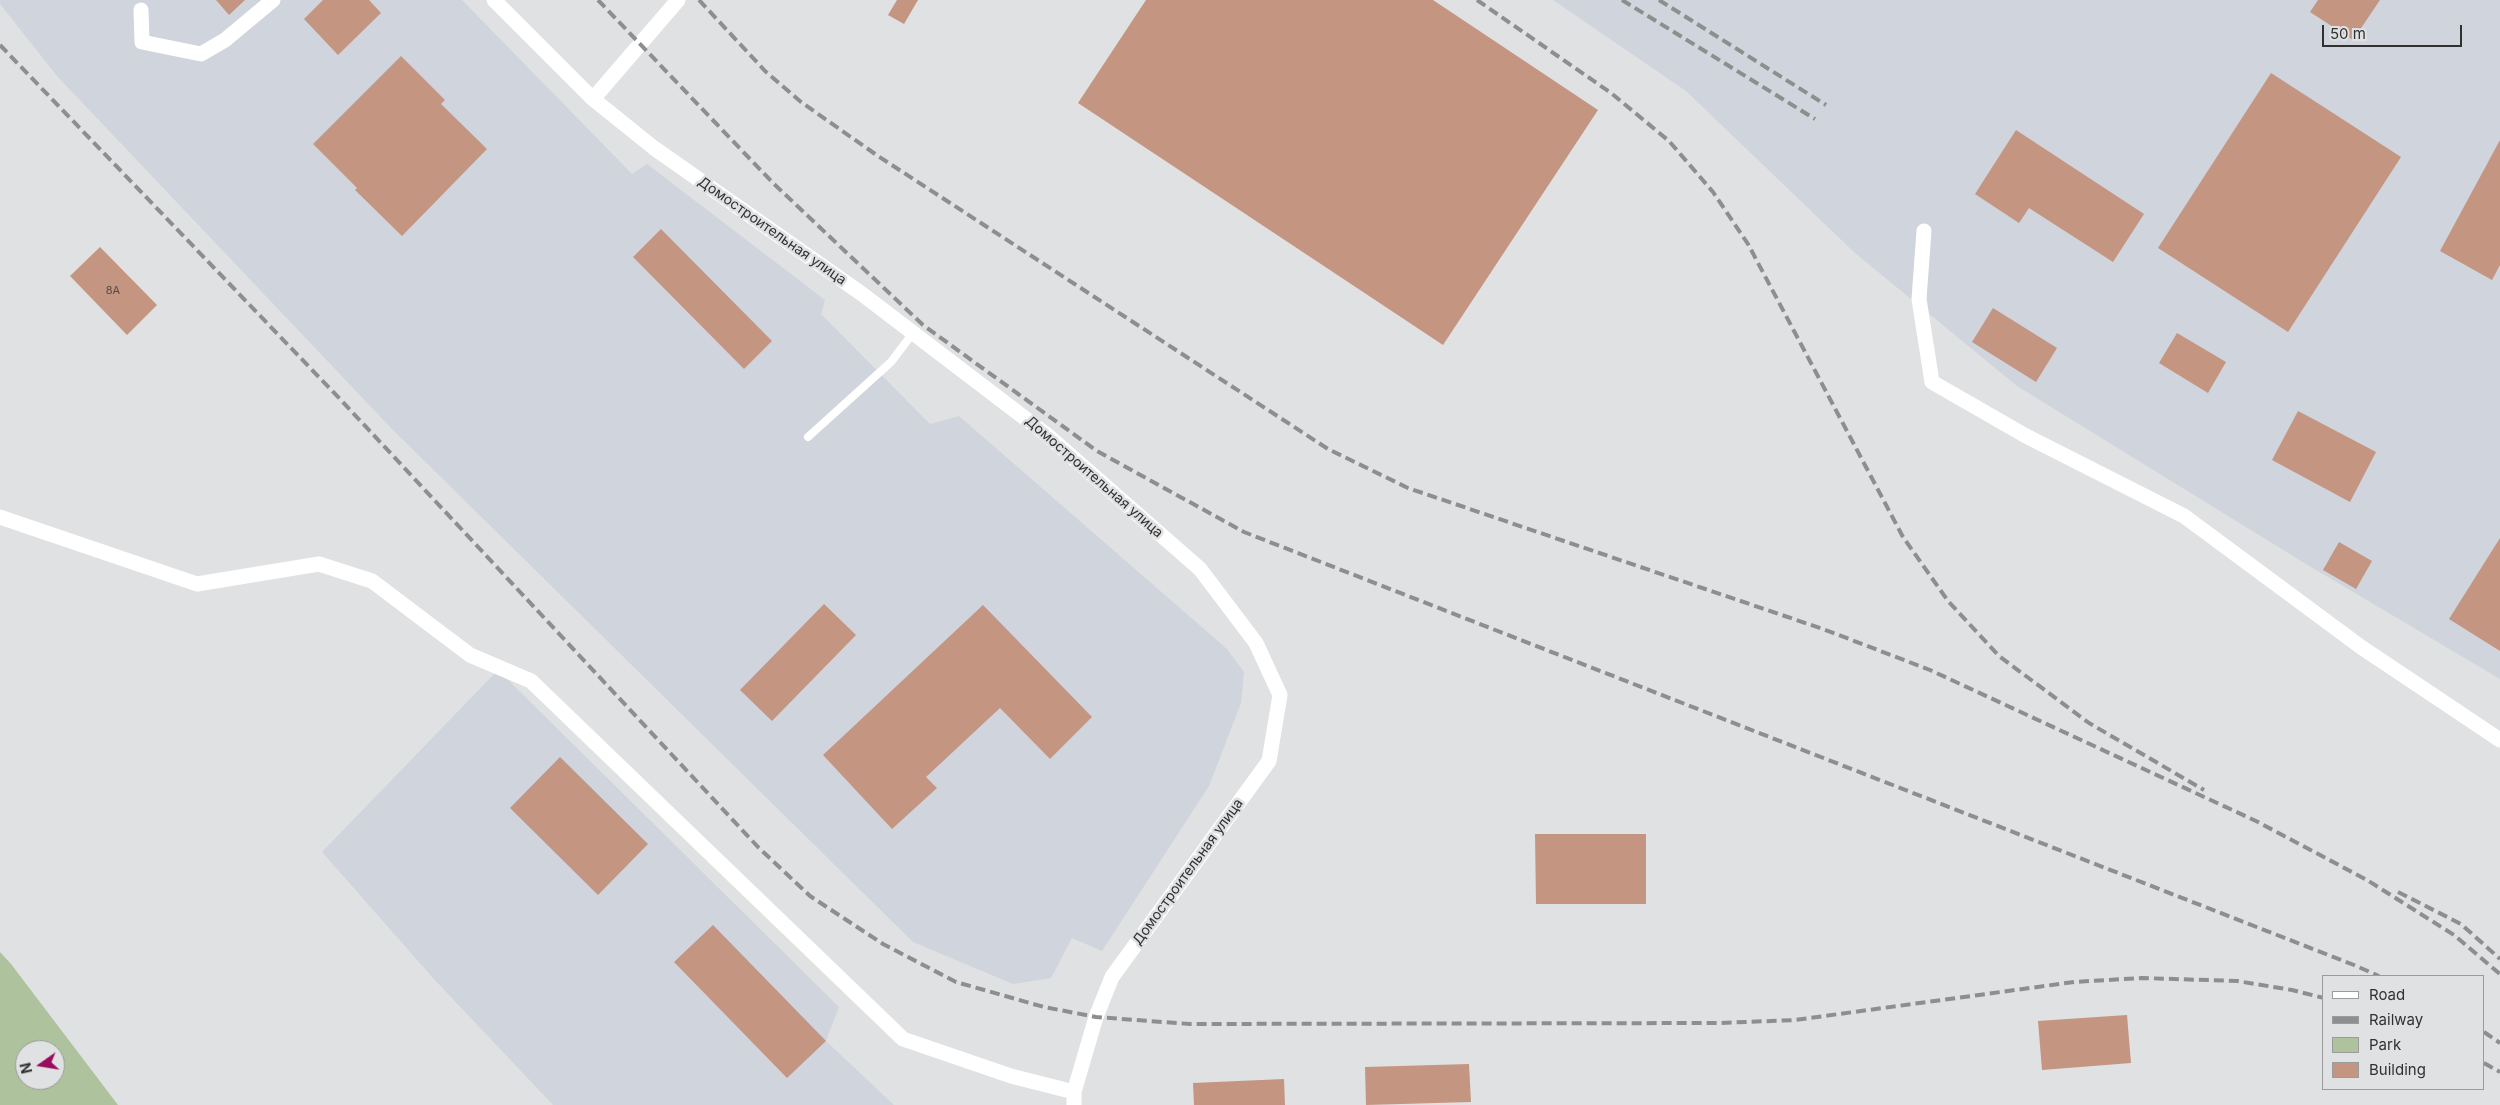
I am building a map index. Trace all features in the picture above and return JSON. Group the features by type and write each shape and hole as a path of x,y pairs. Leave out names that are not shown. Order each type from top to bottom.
{"street":[{"path":"141,10 142,42 201,54 225,40 273,0"},
{"name":"Домостроительная улица","path":"494,0 593,99 654,148 862,294 1047,435 1200,569 1256,643 1280,695 1269,761 1112,977 1096,1017 1074,1098"},
{"path":"593,99 678,0"},
{"path":"1924,231 1919,299 1932,382 2026,436 2184,516 2361,647 2500,740"},
{"path":"0,517 197,584 319,564 372,581 470,655 531,681 903,1039 1074,1098"}],"lane":[{"path":"808,437 891,362 912,333"}],"shaded area":[{"path":"0,0 462,0 632,174 647,164 825,300 821,314 930,424 959,416 1227,649 1244,672 1241,703 1209,786 1102,951 1072,938 1051,978 1013,984 913,942 391,428 57,76 0,4"},
{"path":"1553,0 2500,0 2500,679 2306,564 2017,386 1855,253 1686,91"},
{"path":"498,670 839,1007 826,1041 894,1105 553,1105 433,978 322,852"}],"green space":[{"path":"0,952 11,964 118,1105 0,1105"}],"building":[{"path":"216,0 245,0 229,15"},
{"path":"323,0 369,0 381,13 338,55 304,19"},
{"path":"897,0 918,0 904,24 888,15"},
{"path":"1146,0 1433,0 1598,110 1443,345 1078,103"},
{"path":"2318,0 2380,0 2353,40 2310,12"},
{"path":"401,56 445,100 441,104 487,149 402,236 355,190 357,188 313,144"},
{"path":"2271,73 2401,157 2288,332 2158,248"},
{"path":"2016,130 2144,214 2113,262 2029,208 2019,223 1975,194"},
{"path":"2500,140 2500,265 2492,280 2440,251"},
{"path":"661,229 772,341 744,369 633,257"},
{"path":"100,247 157,305 127,335 70,276"},
{"path":"1993,308 2057,348 2036,382 1972,342"},
{"path":"2177,333 2226,362 2208,393 2159,363"},
{"path":"2298,411 2376,452 2350,502 2272,460"},
{"path":"2500,538 2500,651 2449,619"},
{"path":"2339,542 2372,561 2356,589 2323,570"},
{"path":"824,604 856,635 772,721 740,690"},
{"path":"983,605 1092,717 1050,759 1000,708 926,777 937,788 892,829 823,755"},
{"path":"560,757 648,844 598,895 510,808"},
{"path":"1535,834 1646,834 1646,904 1536,904"},
{"path":"713,925 826,1041 787,1078 674,962"},
{"path":"2127,1015 2131,1063 2042,1070 2038,1021"},
{"path":"1469,1064 1471,1102 1366,1105 1365,1067"},
{"path":"1284,1079 1285,1105 1194,1105 1193,1083"}],"railway":[{"path":"598,0 773,183 923,325 1097,451 1244,532 2377,975"},
{"path":"699,0 766,72 801,102 878,156 1328,449 1408,488 1823,629 1930,670 2256,821 2367,880 2454,935 2500,974"},
{"path":"1477,0 1611,93 1669,141 1713,192 1748,244 1903,537 1948,601 1999,656 2089,723 2204,790"},
{"path":"1622,0 1815,119"},
{"path":"1659,0 1826,105"},
{"path":"0,45 340,399 758,847 810,896 883,944 956,982 1044,1007 1096,1017 1190,1024 1721,1023 1795,1020 2074,982 2142,978 2237,981 2292,990 2322,998"},
{"path":"2398,892 2461,924 2500,959"},
{"path":"2485,1033 2500,1043"},
{"path":"2485,1064 2500,1072"}]}
